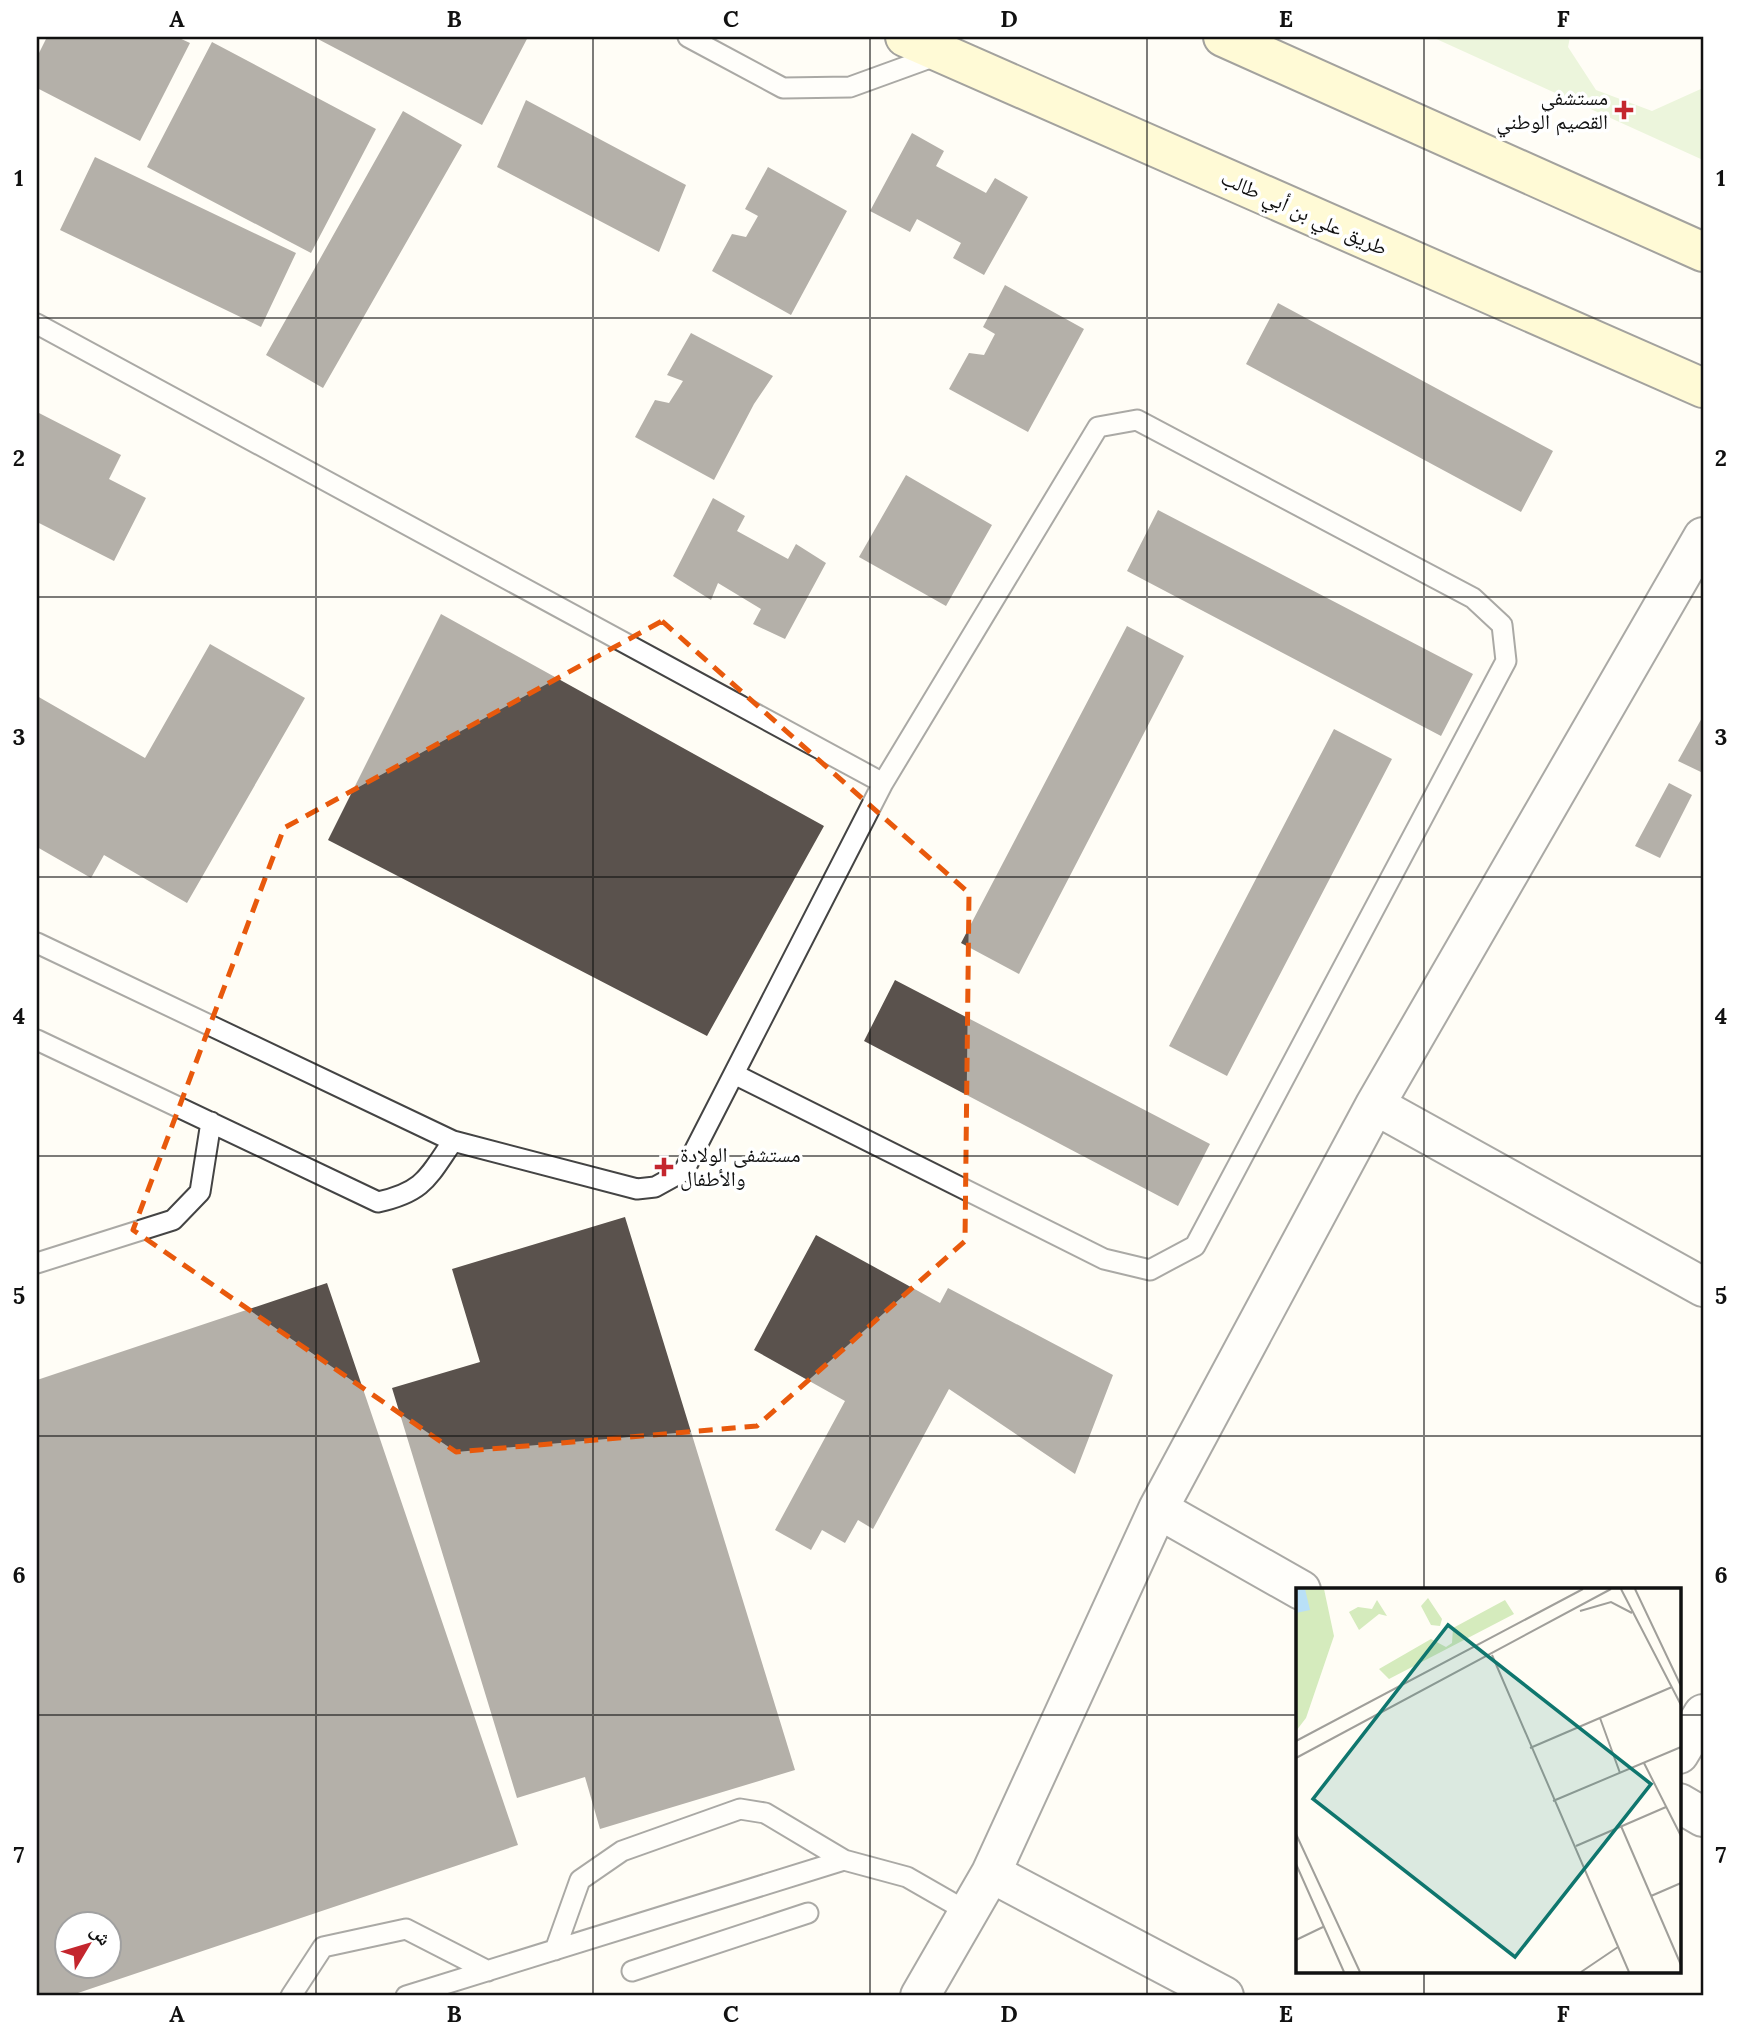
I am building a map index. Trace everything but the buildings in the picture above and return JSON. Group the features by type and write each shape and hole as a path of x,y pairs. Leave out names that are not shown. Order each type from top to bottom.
{"main road":[{"name":"طريق علي بن أبي طالب","path":"905,37 1703,388"},
{"path":"1223,37 1703,252"}],"street":[{"path":"920,1996 991,1873 1158,1509 1375,1105 1703,537"},
{"path":"1375,1105 1703,1287"},
{"path":"1158,1509 1297,1588"},
{"path":"1680,1752 1703,1714"},
{"path":"1680,1804 1703,1817"},
{"path":"991,1873 1224,1996"}],"lane":[{"path":"688,37 782,88 850,88 941,54"},
{"path":"37,324 883,783"},
{"path":"37,943 453,1141 637,1189 656,1187 684,1171 734,1073 883,783 1098,427 1137,421 1473,598 1502,625 1506,661 1195,1246 1150,1270 1104,1259 734,1073"},
{"path":"37,1041 378,1202 403,1197 424,1182 453,1141"},
{"path":"37,1263 173,1220 200,1192 211,1122"},
{"path":"555,1950 580,1880 622,1851 740,1809 765,1813 844,1860 907,1877 968,1912"},
{"path":"405,1996 844,1860"},
{"path":"632,1971 808,1913"},
{"path":"291,1996 323,1947 407,1929 488,1971"}],"highlighted area":[{"path":"662,621 969,893 965,1241 757,1426 456,1452 133,1230 284,828"}],"green space":[{"path":"1432,37 1570,37 1568,47 1596,90 1652,111 1703,88 1703,160"}],"place":[{"name":"مستشفي القصيم الوطني","path":"1624,110"},
{"name":"مستشفى الولادة والأطفال","path":"664,1167"}]}
